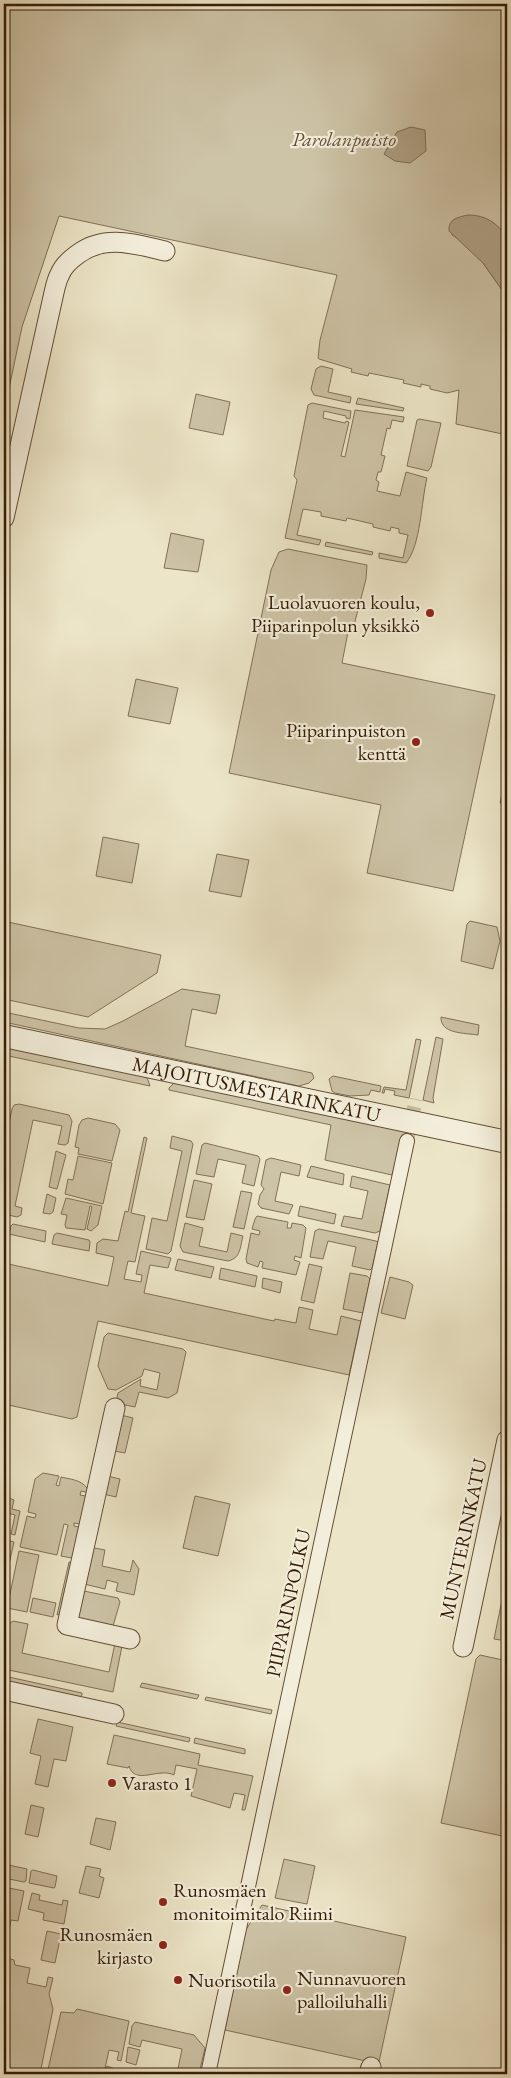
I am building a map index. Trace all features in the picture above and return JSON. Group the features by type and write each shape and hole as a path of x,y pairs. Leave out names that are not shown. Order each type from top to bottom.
{"street":[{"path":"4,518 52,297 60,273 72,258 86,248 103,242 121,241 164,251"},
{"name":"MAJOITUSMESTARINKATU","path":"4,1036 507,1142"},
{"name":"PIIPARINPOLKU","path":"208,2074 407,1141"},
{"path":"115,1408 67,1624 130,1639"},
{"name":"MUNTERINKATU","path":"462,1647 507,1440"},
{"path":"4,1690 114,1714"}],"green space":[{"name":"Parolanpuisto","path":"4,4 507,4 507,237 496,226 482,218 468,216 452,221 452,235 462,241 483,263 507,297 507,435 456,424 459,390 447,393 430,389 430,386 421,384 421,387 403,383 404,380 369,373 368,376 351,372 352,369 319,359 320,340 337,275 59,216 22,327 4,412"},
{"path":"321,366 333,369 328,392 351,397 350,403 314,395 311,389 316,369"},
{"path":"196,394 230,402 223,435 189,428"},
{"path":"358,398 404,408 403,411 356,404"},
{"path":"312,403 351,411 350,419 346,418 346,416 324,411 323,418 345,423 346,421 349,422 341,456 345,457 355,410 404,417 403,422 392,420 390,429 387,428 381,455 385,456 381,472 378,472 376,480 379,482 377,491 400,496 406,472 427,478 418,535 415,546 406,563 379,558 379,553 403,558 408,535 399,533 399,529 391,527 390,531 373,527 373,524 347,518 346,521 321,516 321,512 303,509 297,535 321,540 319,545 285,538 297,480 294,476 308,405"},
{"path":"417,420 441,423 431,467 428,471 407,466"},
{"path":"171,533 204,540 198,572 164,568"},
{"path":"326,542 373,552 372,555 325,546"},
{"path":"288,549 367,565 366,579 353,629 348,632 342,663 495,695 453,891 367,873 381,805 229,773 271,570 279,552"},
{"path":"136,679 178,688 170,724 128,716"},
{"path":"505,781 507,782 507,805 500,803"},
{"path":"103,837 139,844 132,883 96,876"},
{"path":"217,854 249,860 241,897 209,891"},
{"path":"470,921 497,927 500,941 493,969 461,961 467,924"},
{"path":"8,922 161,955 157,973 88,1017 4,999 4,943"},
{"path":"182,989 220,995 216,1014 192,1009 185,1046 312,1073 314,1078 309,1083 299,1086 4,1022 4,1012 79,1028 105,1029"},
{"path":"441,1017 479,1025 478,1035 449,1030 442,1023"},
{"path":"436,1037 443,1039 433,1098 434,1103 423,1100"},
{"path":"416,1039 421,1040 409,1098 394,1095 395,1091 385,1089 384,1093 382,1093 384,1087 406,1090"},
{"path":"4,1045 145,1075 150,1086 4,1055"},
{"path":"333,1076 381,1086 380,1092 371,1090 369,1095 350,1096 335,1093 332,1091 329,1079"},
{"path":"175,1082 404,1131 392,1175 325,1160 331,1125 169,1090"},
{"path":"19,1104 69,1115 72,1121 68,1143 65,1145 58,1144 62,1126 33,1120 15,1206 22,1208 21,1215 17,1217 4,1214 4,1147 12,1109 14,1105"},
{"path":"88,1118 115,1124 120,1130 112,1161 78,1154 79,1148 75,1147 79,1125 82,1120"},
{"path":"172,1136 191,1141 193,1144 171,1251 168,1254 146,1249 152,1218 167,1221 182,1151 170,1148"},
{"path":"144,1137 147,1138 131,1213 145,1216 135,1262 128,1261 124,1279 141,1282 142,1275 136,1274 141,1251 171,1258 168,1268 150,1265 144,1293 274,1321 275,1319 296,1323 299,1307 313,1310 309,1329 337,1335 341,1316 361,1321 349,1375 98,1321 77,1417 72,1419 4,1404 4,1263 108,1286 114,1257 96,1253 97,1243 103,1239 118,1241 125,1211 128,1212"},
{"path":"205,1143 258,1156 260,1159 254,1186 242,1183 246,1165 218,1159 214,1177 196,1174 202,1145"},
{"path":"56,1151 66,1155 57,1189 49,1187"},
{"path":"78,1156 112,1163 103,1204 65,1194 68,1179 73,1180"},
{"path":"271,1158 301,1165 299,1176 281,1172 275,1201 293,1205 289,1214 261,1208 258,1204 264,1189 261,1185 266,1160"},
{"path":"311,1166 344,1174 343,1185 307,1177"},
{"path":"352,1176 390,1185 380,1231 375,1233 341,1226 344,1216 362,1219 368,1191 350,1187"},
{"path":"194,1180 212,1184 204,1220 186,1217"},
{"path":"241,1191 252,1193 244,1229 233,1227"},
{"path":"47,1194 56,1198 53,1212 50,1214 43,1213"},
{"path":"66,1198 102,1206 98,1225 91,1231 87,1229 92,1207 90,1206 85,1230 66,1228 67,1215 61,1214"},
{"path":"300,1206 336,1214 334,1224 298,1216"},
{"path":"257,1216 288,1222 287,1228 291,1228 292,1223 303,1225 306,1228 301,1258 295,1256 294,1260 300,1262 296,1275 262,1268 263,1262 260,1261 258,1267 247,1263 246,1259 251,1233 259,1235 260,1231 252,1229"},
{"path":"185,1223 203,1228 199,1246 227,1252 231,1233 243,1236 238,1255 228,1261 183,1252 180,1246"},
{"path":"13,1224 46,1231 45,1242 9,1234"},
{"path":"319,1229 378,1242 372,1268 370,1270 352,1266 356,1247 328,1241 323,1259 310,1257 315,1231"},
{"path":"57,1233 89,1240 89,1251 52,1244 54,1235"},
{"path":"178,1259 214,1267 211,1278 175,1270"},
{"path":"309,1264 322,1267 314,1303 301,1300"},
{"path":"221,1268 257,1276 255,1287 219,1279"},
{"path":"350,1273 367,1276 370,1279 363,1313 343,1309"},
{"path":"390,1277 409,1282 413,1285 405,1319 381,1313"},
{"path":"263,1278 282,1282 280,1293 262,1288"},
{"path":"108,1333 183,1349 186,1352 177,1393 168,1398 139,1392 135,1407 116,1403 118,1393 141,1379 140,1386 157,1390 160,1373 144,1369 142,1376 116,1390 108,1389 98,1366 104,1337"},
{"path":"117,1414 133,1418 125,1453 109,1450"},
{"path":"43,1473 59,1476 56,1485 59,1486 61,1477 78,1481 85,1485 90,1493 81,1491 80,1495 91,1497 85,1525 74,1523 74,1526 84,1528 77,1559 61,1556 68,1525 64,1524 57,1555 20,1547 27,1516 35,1518 36,1514 28,1512 35,1479"},
{"path":"103,1475 120,1479 116,1497 99,1493"},
{"path":"4,1496 14,1500 12,1509 20,1511 15,1535 11,1534 15,1515 4,1512"},
{"path":"195,1496 230,1504 218,1556 183,1548"},
{"path":"10,1541 14,1542 6,1578 4,1577 4,1568"},
{"path":"89,1547 105,1550 102,1566 130,1572 133,1560 139,1569 134,1595 116,1591 118,1583 107,1580 105,1589 80,1583"},
{"path":"19,1551 39,1555 27,1612 7,1608"},
{"path":"69,1562 77,1564 62,1613 57,1615"},
{"path":"507,1576 507,1641 494,1639"},
{"path":"79,1590 118,1598 120,1602 113,1626 82,1621 76,1614"},
{"path":"33,1598 56,1603 53,1617 30,1612"},
{"path":"13,1621 28,1624 22,1653 109,1672 115,1643 122,1646 113,1692 4,1669 4,1628"},
{"path":"480,1655 507,1661 507,1837 441,1823 476,1659"},
{"path":"4,1676 82,1693 82,1695 80,1697 4,1681"},
{"path":"142,1683 199,1695 197,1699 140,1687"},
{"path":"206,1697 272,1710 271,1714 205,1700"},
{"path":"38,1719 73,1727 66,1761 54,1759 48,1787 35,1784 41,1756 30,1753"},
{"path":"117,1722 190,1738 189,1742 116,1726"},
{"path":"114,1735 200,1754 198,1765 253,1776 245,1810 242,1810 245,1795 234,1793 230,1808 191,1796 197,1769 176,1765 174,1775 161,1773 142,1776 132,1772 129,1766 128,1768 107,1764"},
{"path":"195,1738 245,1749 245,1754 194,1743"},
{"path":"31,1805 44,1808 38,1837 25,1834"},
{"path":"96,1818 116,1822 110,1850 90,1844"},
{"path":"284,1859 315,1866 307,1904 275,1898"},
{"path":"4,1864 27,1869 26,1881 4,1878"},
{"path":"86,1866 101,1869 99,1876 104,1878 99,1898 79,1893"},
{"path":"31,1871 57,1876 55,1887 29,1883"},
{"path":"4,1887 24,1891 18,1921 11,1920 9,1931 4,1930"},
{"path":"32,1893 40,1895 39,1900 62,1905 63,1900 68,1901 64,1924 43,1920 44,1913 28,1909"},
{"path":"262,1905 406,1937 379,2062 375,2063 225,2030 245,1931"},
{"path":"47,1931 61,1934 55,1963 41,1960"},
{"path":"4,1957 14,1960 15,1965 30,1968 27,1983 46,1987 48,1977 53,1978 49,1994 53,2009 40,2074 4,2074"},
{"path":"77,2009 129,2021 121,2061 117,2060 119,2052 109,2050 104,2073 107,2066 115,2069 114,2074 47,2074 61,2012 74,2013"},
{"path":"135,2022 194,2035 205,2048 199,2074 177,2074 182,2049 142,2040 140,2047 129,2044 132,2026"},
{"path":"128,2047 140,2050 136,2065 126,2062"}],"shaded area":[{"path":"411,127 425,130 426,151 410,163 395,161 384,154 397,132"},
{"path":"468,215 486,218 507,237 507,297 483,263 449,231 452,221"}],"tunnel":[{"path":"407,1141 416,1099"}],"place":[{"name":"Luolavuoren koulu, Piiparinpolun yksikkö","path":"430,613"},
{"name":"Piiparinpuiston kenttä","path":"416,742"},
{"name":"Varasto 1","path":"112,1783"},
{"name":"Runosmäen monitoimitalo Riimi","path":"163,1902"},
{"name":"Runosmäen kirjasto","path":"163,1945"},
{"name":"Nuorisotila","path":"178,1980"},
{"name":"Nunnavuoren palloiluhalli","path":"287,1990"}]}
